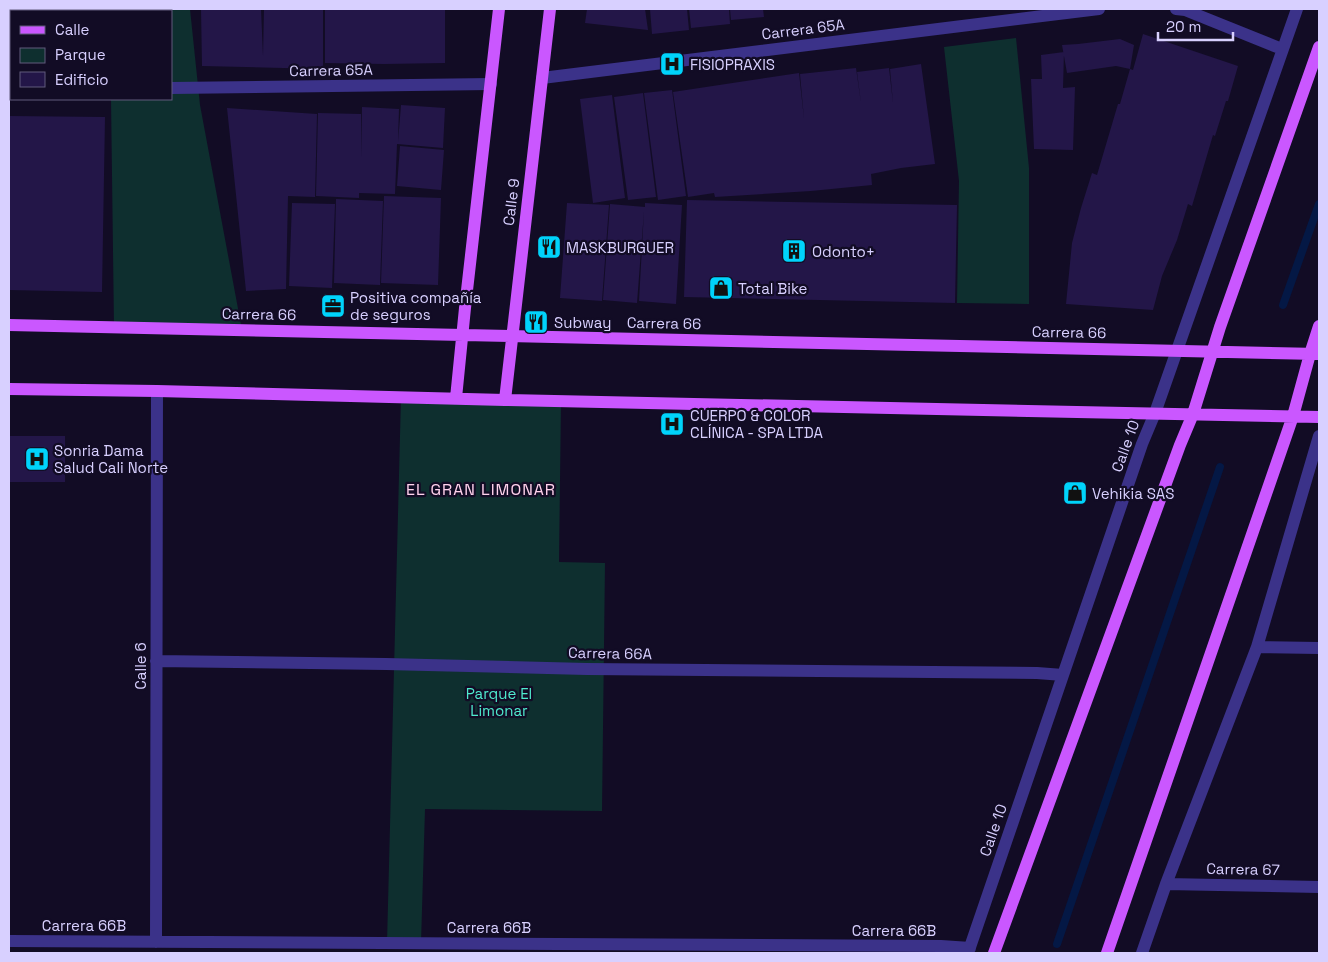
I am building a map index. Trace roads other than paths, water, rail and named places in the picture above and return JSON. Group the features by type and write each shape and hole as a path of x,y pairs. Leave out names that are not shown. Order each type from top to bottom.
{"main road":[{"path":"456,398 500,9"},
{"name":"Calle 9","path":"505,400 550,9"},
{"path":"994,953 1193,414 1214,352 1220,327 1319,48"},
{"name":"Carrera 66","path":"9,325 1315,354"},
{"path":"1106,953 1315,354 1319,326"},
{"path":"9,388 1319,417"}],"street":[{"name":"Carrera 65A","path":"542,78 1099,9"},
{"path":"1176,9 1184,10 1282,49"},
{"name":"Calle 10","path":"969,951 1142,444 1155,413 1297,9"},
{"name":"Carrera 65A","path":"172,88 491,84"},
{"name":"Calle 6","path":"156,942 157,391"},
{"path":"1142,953 1166,884 1257,647 1319,436"},
{"path":"1257,647 1319,648"},
{"name":"Carrera 66A","path":"156,661 1063,675"},
{"name":"Carrera 67","path":"1166,884 1319,887"},
{"name":"Carrera 66B","path":"9,941 421,948 931,946 969,951"}],"waterway":[{"path":"1283,305 1319,204"},
{"path":"1057,944 1220,467"}],"place":[{"name":"FISIOPRAXIS","path":"672,64"},
{"name":"MASKBURGUER","path":"549,247"},
{"name":"Odonto+","path":"794,251"},
{"name":"Total Bike","path":"721,288"},
{"name":"Positiva compañía de seguros","path":"333,306"},
{"name":"Subway","path":"536,322"},
{"name":"CUERPO & COLOR CLÍNICA - SPA LTDA","path":"672,424"},
{"name":"Sonria Dama Salud Cali Norte","path":"37,459"},
{"name":"Vehikia SAS","path":"1075,493"}],"district":[{"name":"EL GRAN LIMONAR","path":"481,489"}],"park label":[{"name":"Parque El Limonar","path":"499,702"}]}
